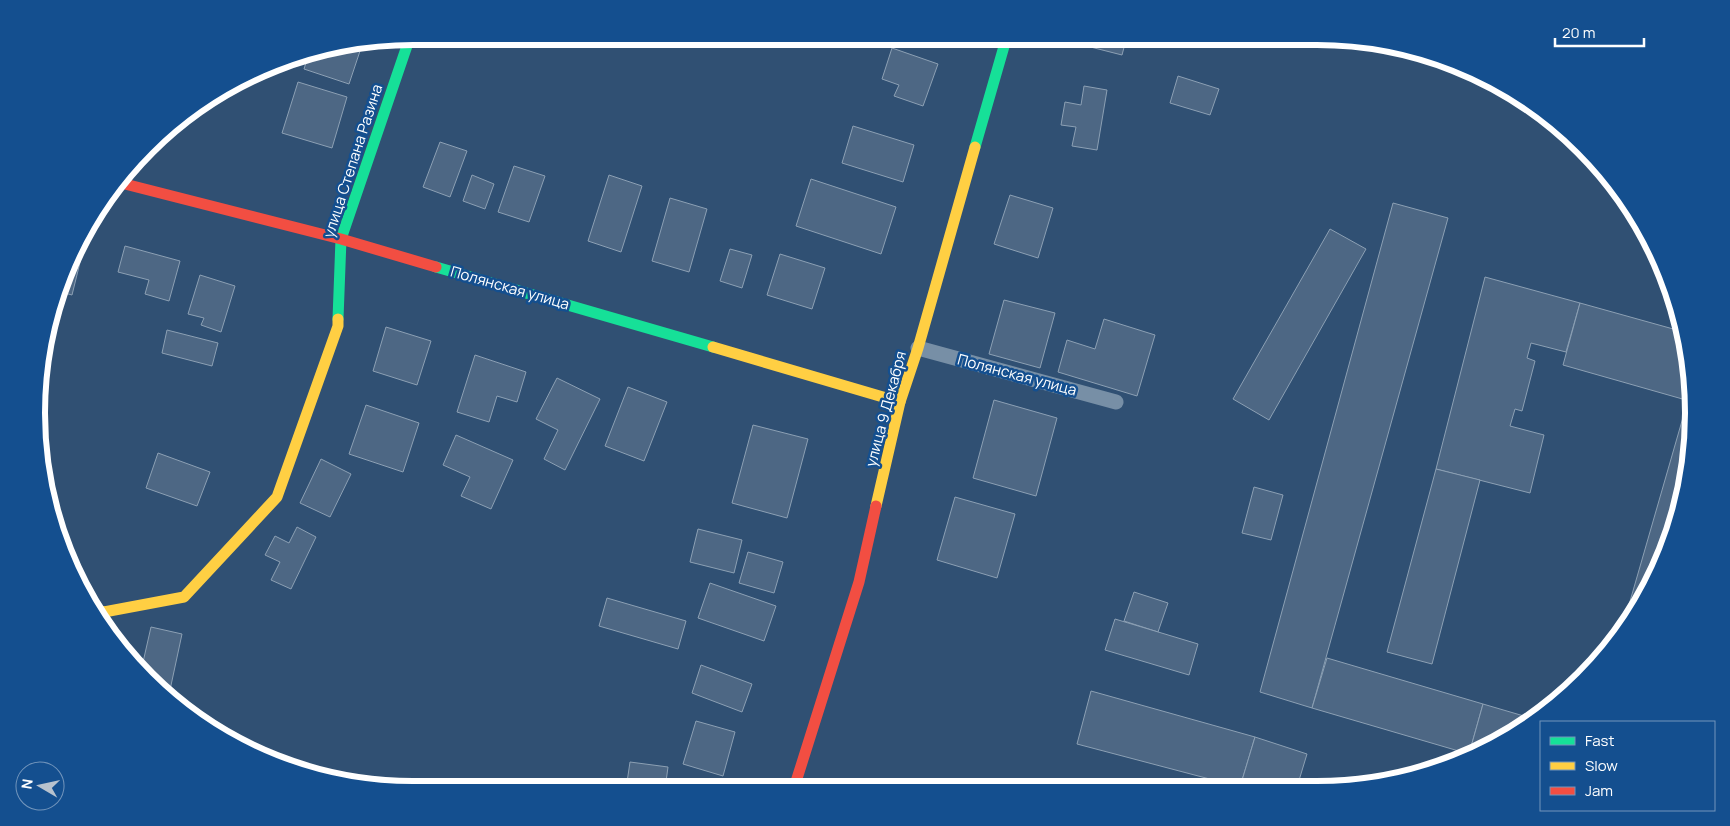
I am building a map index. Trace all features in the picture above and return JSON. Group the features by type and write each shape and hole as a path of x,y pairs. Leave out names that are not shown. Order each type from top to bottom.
{"street":[{"name":"улица Степана Разина","path":"104,612 184,598 277,497 338,326 341,239 407,45"},
{"name":"улица 9 Декабря","path":"796,781 859,582 900,402 918,348 1004,45"},
{"name":"Полянская улица","path":"125,184 341,239 900,402"}],"lane":[{"name":"Полянская улица","path":"918,348 1116,402"}],"building":[{"path":"1083,45 1125,45 1122,55"},
{"path":"892,48 938,64 923,106 894,96 899,85 882,79"},
{"path":"361,49 349,84 304,69 306,62"},
{"path":"1178,76 1219,89 1210,115 1170,103"},
{"path":"298,82 347,97 332,148 282,133"},
{"path":"1084,86 1107,90 1097,150 1072,146 1076,127 1061,125 1065,102 1081,105"},
{"path":"853,126 914,145 903,182 842,163"},
{"path":"440,142 467,151 450,197 423,187"},
{"path":"514,166 545,176 529,222 498,212"},
{"path":"472,175 494,184 485,209 463,201"},
{"path":"609,175 642,186 621,252 588,241"},
{"path":"811,179 896,207 881,254 796,226"},
{"path":"1010,195 1053,208 1038,258 994,244"},
{"path":"670,198 707,209 689,272 652,261"},
{"path":"1393,203 1448,218 1312,708 1260,692"},
{"path":"1330,229 1366,249 1269,420 1233,399"},
{"path":"125,246 180,261 169,301 145,294 149,280 118,272"},
{"path":"730,249 752,255 742,288 720,281"},
{"path":"83,250 72,295 66,293"},
{"path":"780,254 825,268 812,309 767,295"},
{"path":"200,275 235,286 221,332 201,325 204,318 188,314"},
{"path":"1485,277 1580,303 1566,352 1531,343 1527,358 1535,361 1522,411 1515,409 1510,426 1544,435 1530,493 1436,469"},
{"path":"1004,300 1055,313 1040,368 989,354"},
{"path":"1580,303 1675,329 1682,365 1684,400 1563,365"},
{"path":"1104,319 1155,335 1137,396 1058,372 1067,340 1095,349"},
{"path":"386,327 431,341 417,385 373,371"},
{"path":"167,330 218,343 212,366 162,353"},
{"path":"475,355 526,372 517,402 497,396 489,422 457,412"},
{"path":"557,378 600,399 565,470 544,459 558,430 536,419"},
{"path":"628,387 667,402 644,461 605,446"},
{"path":"994,400 1057,418 1036,496 973,478"},
{"path":"366,405 419,423 403,472 349,454"},
{"path":"1685,411 1682,461 1672,508 1657,554 1627,610"},
{"path":"753,425 808,439 787,518 732,503"},
{"path":"456,435 513,460 491,509 461,496 470,477 443,465"},
{"path":"158,453 210,472 197,506 146,488"},
{"path":"321,459 351,474 330,517 300,503"},
{"path":"1436,469 1480,480 1432,664 1387,652"},
{"path":"1254,487 1283,495 1271,540 1242,533"},
{"path":"955,497 1015,514 997,578 937,560"},
{"path":"297,527 316,537 291,589 271,580 280,562 265,555 275,536 289,543"},
{"path":"698,529 742,540 734,573 690,562"},
{"path":"748,552 783,562 774,593 739,583"},
{"path":"710,583 776,606 764,641 698,618"},
{"path":"1134,592 1168,603 1158,632 1124,621"},
{"path":"607,598 686,621 678,649 599,626"},
{"path":"1115,619 1198,644 1189,675 1105,650"},
{"path":"151,627 182,634 170,690 143,663"},
{"path":"1327,658 1483,704 1471,747 1461,752 1312,708"},
{"path":"701,665 752,684 742,712 692,693"},
{"path":"1091,691 1255,737 1242,781 1217,781 1077,744"},
{"path":"1483,704 1525,716 1501,732 1471,747"},
{"path":"696,721 735,732 723,776 683,764"},
{"path":"1255,737 1307,754 1299,781 1242,781"},
{"path":"630,762 668,767 666,781 627,781"}],"traffic: fast":[{"path":"338,319 341,239 407,45"},
{"path":"975,147 1004,45"},
{"path":"436,267 713,347"}],"traffic: slow":[{"path":"876,506 900,402 918,348 975,147"},
{"path":"104,612 184,597 277,497 338,326 338,319"},
{"path":"713,347 900,402"}],"traffic: jam":[{"path":"125,184 341,239 436,267"},
{"path":"796,781 859,582 876,506"}]}
